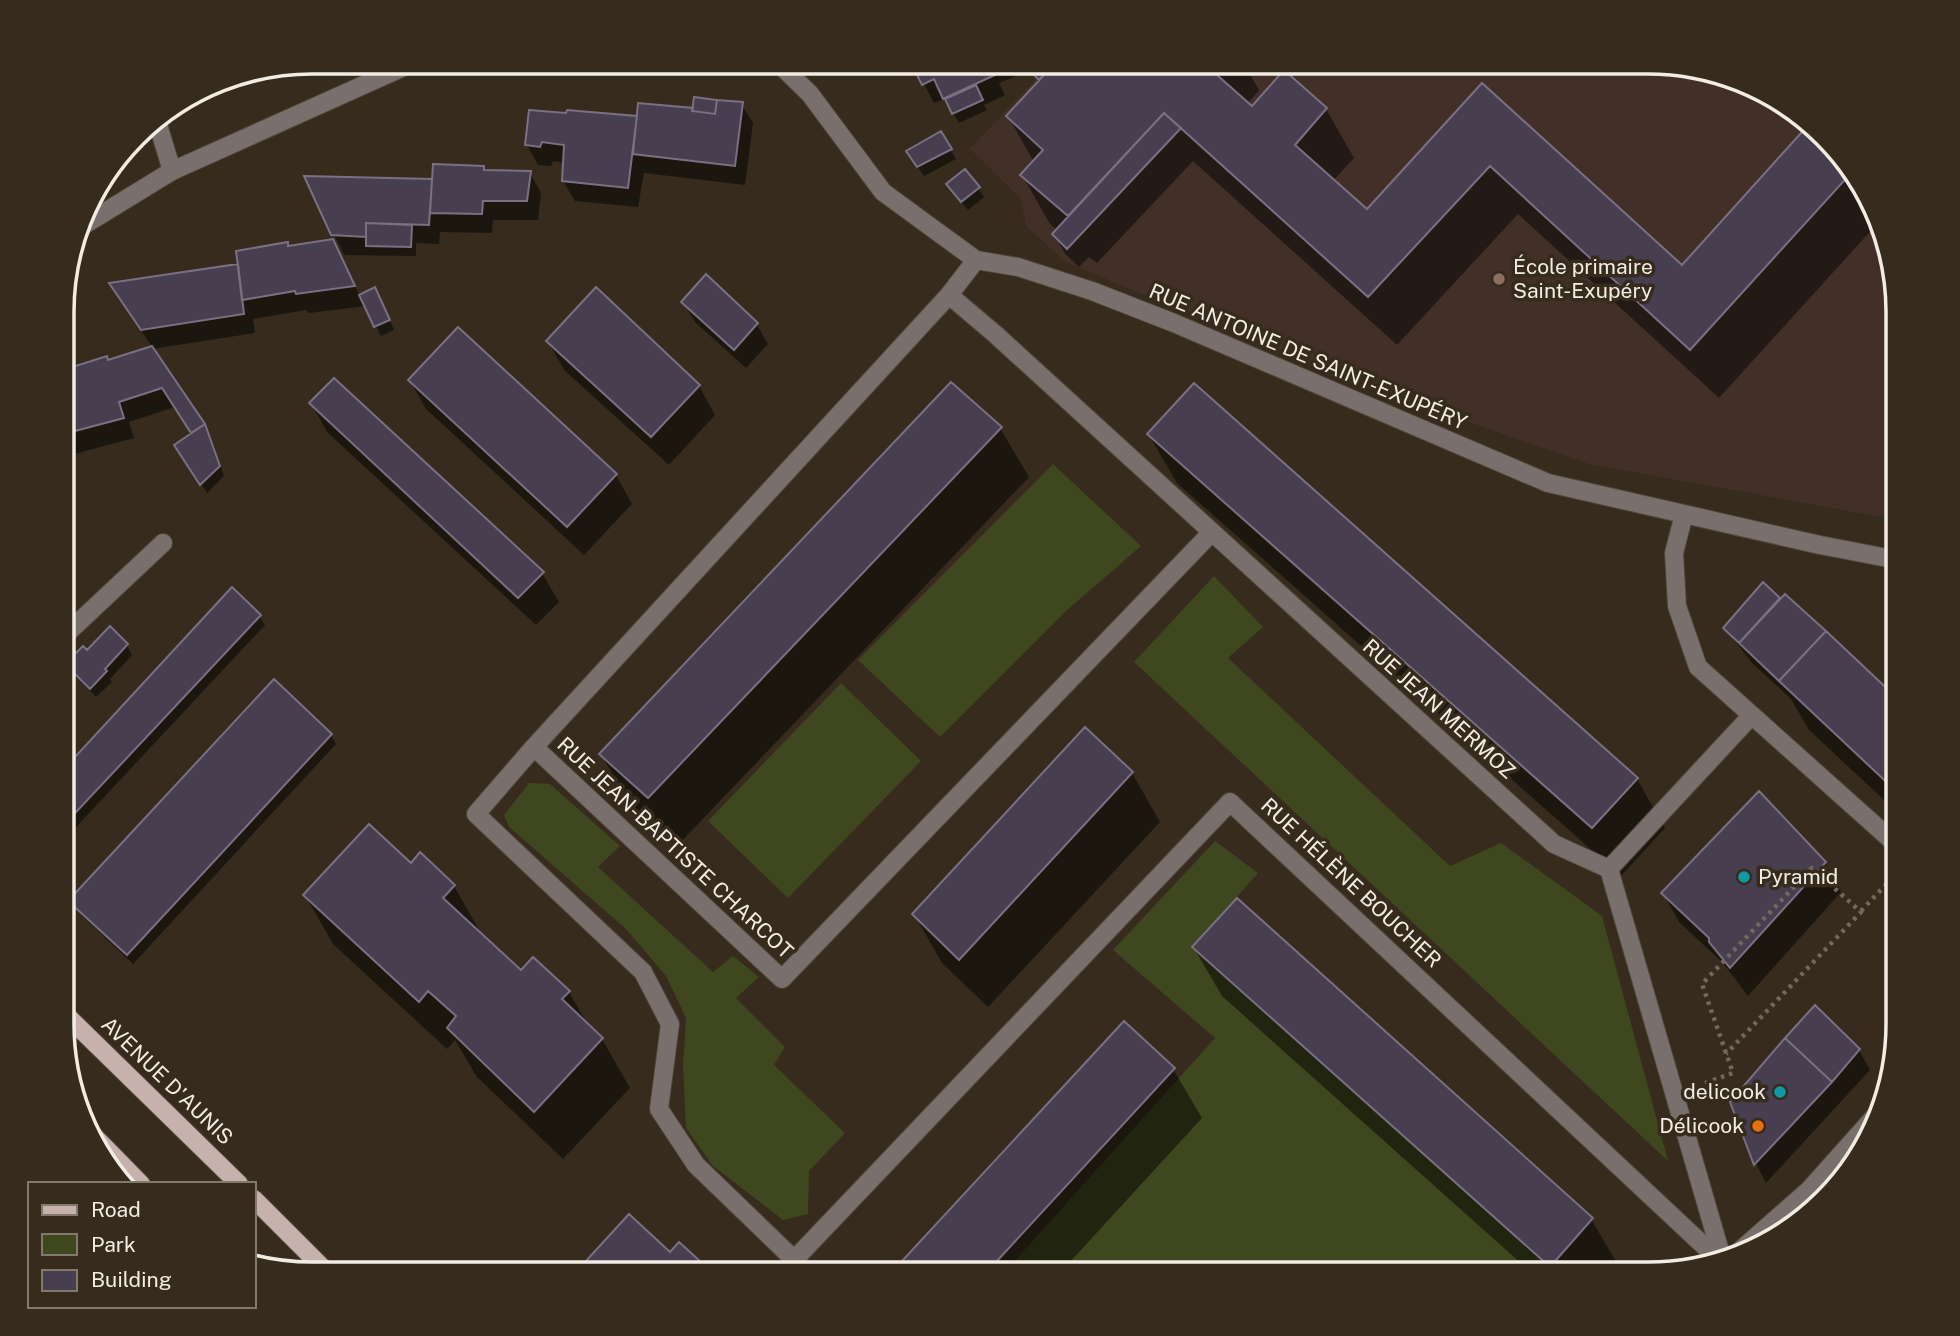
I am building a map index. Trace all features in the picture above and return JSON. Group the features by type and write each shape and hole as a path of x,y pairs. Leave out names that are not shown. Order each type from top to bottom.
{"main road":[{"name":"AVENUE D'AUNIS","path":"74,1023 237,1182"},
{"path":"114,1157 139,1182"},
{"path":"256,1201 318,1263"}],"street":[{"path":"94,216 172,171 388,74"},
{"name":"RUE ANTOINE DE SAINT-EXUPÉRY","path":"790,74 810,93 883,192 976,260 1018,267 1150,314 1548,483 1886,558"},
{"path":"159,129 172,171"},
{"name":"RUE JEAN-BAPTISTE CHARCOT","path":"976,260 949,295 534,747 782,979 1212,532"},
{"name":"RUE JEAN MERMOZ","path":"949,295 1554,844 1609,869"},
{"path":"1684,514 1674,553 1676,606 1698,667 1886,835"},
{"path":"74,627 163,543"},
{"path":"1718,1252 1609,869 1752,715"},
{"path":"534,747 476,814 643,972 670,1024 659,1109 696,1165 797,1263"},
{"name":"RUE HÉLÈNE BOUCHER","path":"794,1260 1230,802 1714,1253"},
{"path":"1755,1238 1809,1190 1861,1132"}],"path":[{"path":"1733,1073 1702,984 1812,868 1861,912"},
{"path":"1726,1054 1886,884"}],"shaded area":[{"name":"École primaire Saint-Exupéry","path":"1041,74 1649,74 1680,76 1725,86 1754,98 1781,114 1817,143 1855,192 1874,235 1886,296 1886,518 1589,464 1331,374 1066,262 1027,227 1020,198 970,149"}],"green space":[{"path":"1053,464 1141,546 1067,610 940,737 858,660"},
{"path":"1214,576 1263,627 1228,658 1450,866 1501,843 1602,916 1668,1161 1134,662"},
{"path":"841,683 921,761 788,898 708,821"},
{"path":"529,783 550,784 620,846 598,867 713,972 733,956 759,977 736,998 785,1047 774,1065 845,1133 809,1171 808,1214 783,1220 713,1166 686,1128 683,1066 686,1018 666,976 626,929 509,827 504,815"},
{"path":"1215,841 1258,873 1192,948 1544,1262 1013,1262 1215,1038 1113,950"}],"building":[{"path":"916,74 995,75 943,99 934,79 922,85"},
{"path":"1033,74 1045,74 1039,80"},
{"path":"1045,74 1216,74 1252,106 1280,74 1289,74 1327,108 1295,145 1367,209 1482,83 1682,265 1803,131 1817,143 1846,179 1690,350 1490,166 1368,297 1164,113 1068,216 1020,175 1043,150 1006,116"},
{"path":"976,85 983,100 952,114 945,99"},
{"path":"694,97 717,100 715,114 692,111"},
{"path":"717,100 743,102 735,166 633,154 638,103 693,108 692,111 715,114"},
{"path":"529,110 566,113 567,110 637,116 628,188 562,181 564,145 542,142 540,147 525,145"},
{"path":"1164,113 1181,128 1067,249 1052,234"},
{"path":"941,131 952,149 917,167 906,151"},
{"path":"433,164 484,166 484,170 531,171 527,201 483,201 482,214 430,213"},
{"path":"965,169 980,187 961,202 946,184"},
{"path":"304,176 432,179 429,225 366,223 366,237 331,235"},
{"path":"366,223 412,225 411,247 366,246"},
{"path":"333,239 355,286 296,294 295,291 242,300 236,251 288,242 288,246"},
{"path":"238,264 244,314 141,330 109,283"},
{"path":"706,274 758,323 734,350 681,302"},
{"path":"375,287 390,320 374,327 359,295"},
{"path":"596,287 700,385 651,437 546,341"},
{"path":"458,327 617,474 567,527 408,380"},
{"path":"152,346 205,424 191,433 162,388 119,402 124,418 75,431 74,366 107,356 108,360"},
{"path":"334,378 544,572 518,598 309,403"},
{"path":"951,382 1002,427 648,798 599,754"},
{"path":"1194,383 1638,778 1592,828 1147,434"},
{"path":"205,424 220,466 200,485 174,445"},
{"path":"1763,582 1780,598 1739,643 1723,628"},
{"path":"232,587 261,615 74,814 74,758"},
{"path":"1785,594 1826,631 1779,681 1739,643"},
{"path":"110,626 128,644 90,689 74,673 74,655 83,646 87,650"},
{"path":"1826,631 1886,688 1886,782 1779,681"},
{"path":"274,679 332,734 127,955 74,906 74,895"},
{"path":"1085,727 1133,772 959,960 912,914"},
{"name":"Pyramid","path":"1759,791 1826,862 1730,968 1709,942 1709,938 1661,893"},
{"path":"369,824 411,863 420,852 455,885 443,898 521,970 533,957 570,991 562,999 603,1038 534,1112 447,1028 456,1016 428,991 419,1002 303,895"},
{"path":"1237,898 1593,1218 1554,1262 1545,1262 1192,947"},
{"path":"1815,1005 1860,1049 1832,1082 1785,1038"},
{"path":"1124,1021 1175,1068 996,1262 901,1263"},
{"name":"delicook","path":"1785,1038 1832,1082 1754,1165 1730,1102"},
{"path":"629,1214 670,1252 679,1242 702,1263 584,1263"}],"place":[{"name":"École primaire Saint-Exupéry","path":"1499,279"},
{"name":"Pyramid","path":"1744,877"},
{"name":"delicook","path":"1780,1092"},
{"name":"Délicook","path":"1758,1126"}]}
